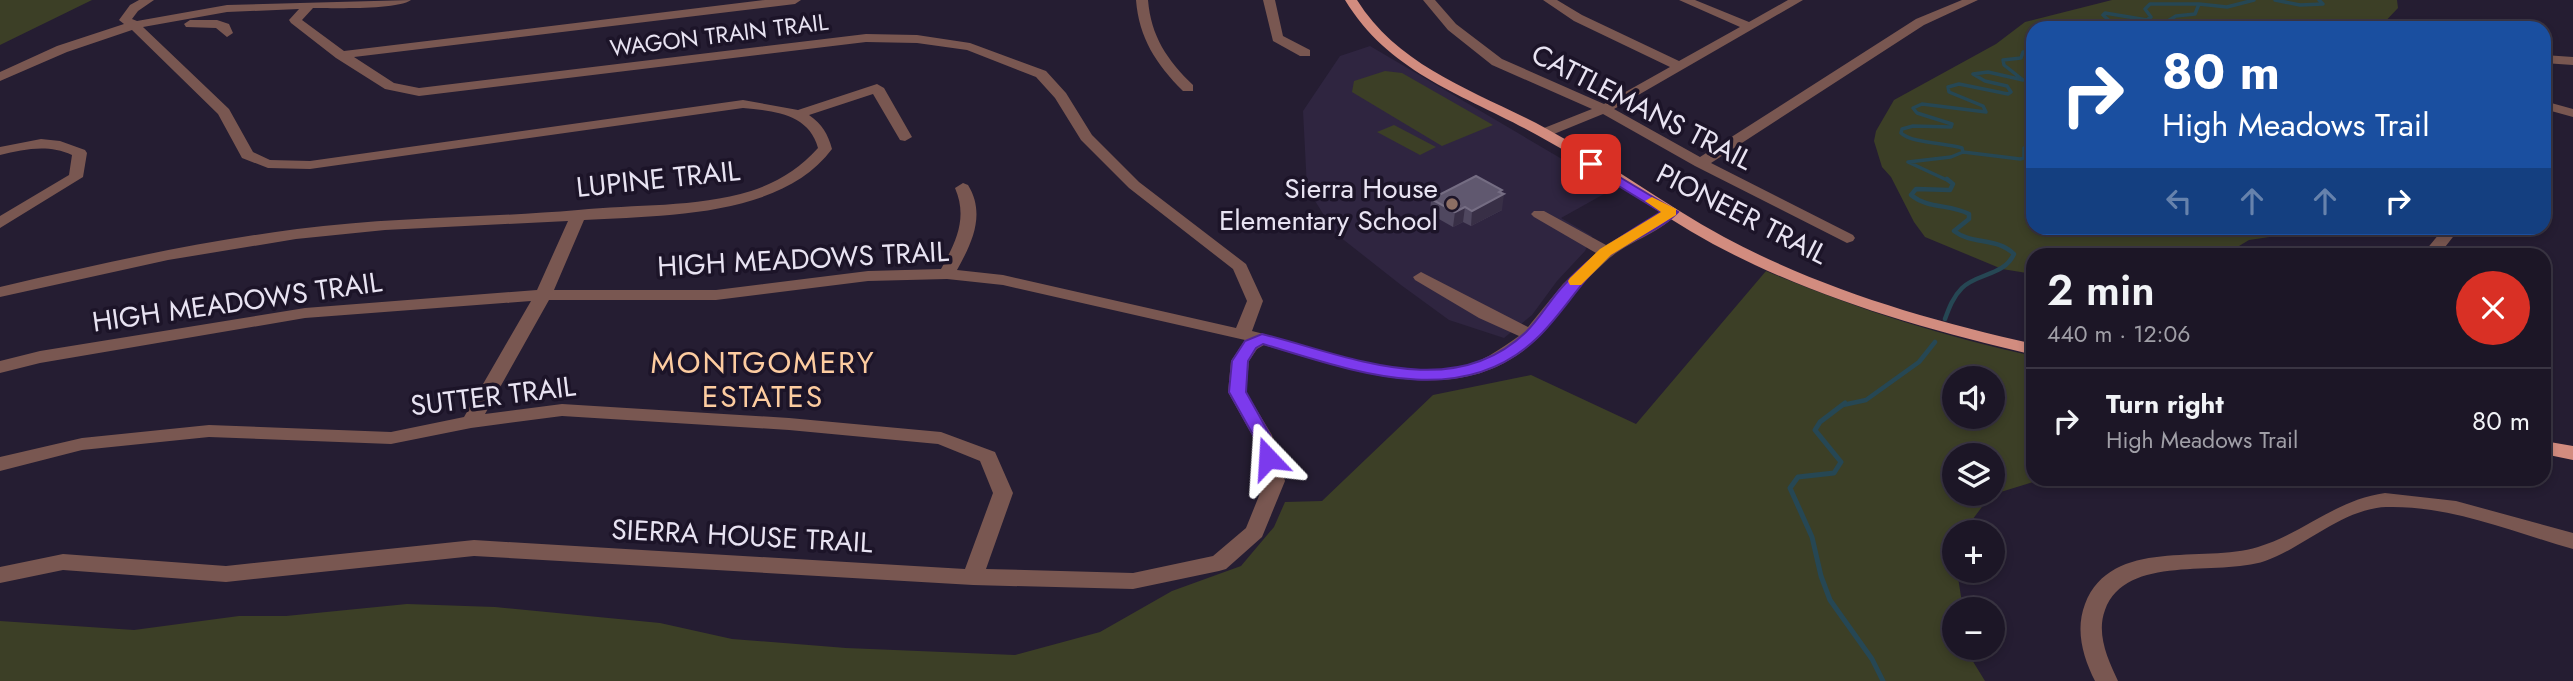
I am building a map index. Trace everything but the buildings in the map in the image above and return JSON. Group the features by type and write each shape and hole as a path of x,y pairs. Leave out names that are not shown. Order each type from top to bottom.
{"main road":[{"name":"PIONEER TRAIL","path":"1351,0 1364,22 1403,57 1544,133 1748,256 1845,296 1918,320 2026,347"},
{"path":"2551,448 2573,453"}],"street":[{"path":"148,0 126,16 127,22 134,25 224,111 247,155 268,164 310,165 720,106 763,106 799,114 877,88 905,136"},
{"path":"0,77 61,48 134,25 175,16 260,6 308,7 405,0"},
{"path":"341,55 795,0"},
{"path":"1142,0 1147,38 1165,67 1188,88"},
{"path":"1269,0 1277,38 1305,53"},
{"name":"CATTLEMANS TRAIL","path":"1429,0 1452,27 1497,62 1604,109 1700,163 1847,238"},
{"path":"1549,0 1577,18 1681,67"},
{"path":"1685,0 1748,26"},
{"path":"1544,133 1604,109 1797,0"},
{"path":"1700,163 1920,22 1972,0"},
{"name":"WAGON TRAIN TRAIL","path":"308,7 295,20 341,55 390,86 419,92 866,38 917,39 970,47 1041,74 1061,96 1086,137 1134,185 1240,267 1255,300 1252,336"},
{"path":"175,16 186,24 217,24 225,27 227,33"},
{"path":"2551,59 2573,61"},
{"path":"2551,108 2573,113"},
{"name":"LUPINE TRAIL","path":"0,292 147,258 258,238 342,229 685,208 762,194 804,171 825,149 824,137 816,126 799,114"},
{"path":"0,151 32,143 62,144 80,153 76,177 0,223"},
{"path":"947,274 967,238 970,200 963,188"},
{"name":"HIGH MEADOWS TRAIL","path":"0,367 40,357 305,313 543,295 716,295 868,276 947,274 1003,281 1252,336 1368,369 1416,375 1460,374 1500,358 1531,335 1569,288 1606,252 1671,212"},
{"path":"471,422 543,295 579,214"},
{"path":"1539,214 1606,252"},
{"path":"1421,277 1485,314 1531,335"},
{"name":"SIERRA HOUSE TRAIL","path":"0,575 64,562 226,574 474,548 973,578 1133,580 1219,563 1255,533 1275,481 1262,435 1237,392 1240,361 1252,336"},
{"name":"SUTTER TRAIL","path":"0,464 82,444 209,431 391,438 471,422 562,410 789,424 941,438 988,457 1003,493 973,578"},
{"path":"2107,681 2099,669 2092,643 2094,602 2104,586 2120,575 2148,566 2231,560 2258,555 2284,545 2364,503 2385,500 2446,508 2573,541"}],"shaded area":[{"name":"Sierra House Elementary School","path":"1370,46 1613,189 1561,218 1592,236 1585,251 1557,281 1532,315 1504,338 1449,320 1401,285 1335,233 1307,188 1303,111 1340,56"}],"green space":[{"path":"0,0 92,0 0,45"},
{"path":"2112,0 2397,0 2398,8 2386,21 2029,21"},
{"path":"2025,22 2026,235 2283,235 2249,240 2236,248 2026,248 2026,273 2002,269 1925,237 1914,222 1891,177 1882,167 1874,141 1876,131 1894,100 1996,44"},
{"path":"1385,71 1402,73 1493,125 1442,146 1352,92 1354,81"},
{"path":"1394,125 1436,147 1420,155 1377,132"},
{"path":"1766,271 1898,320 2026,354 2026,484 2005,491 2005,443 1942,443 1942,506 1983,506 1972,520 1942,520 1942,583 1959,583 1961,597 1942,597 1942,660 1972,660 1985,681 0,681 0,621 134,630 239,616 286,616 407,604 495,607 660,623 732,639 846,648 1015,655 1100,632 1172,591 1241,566 1274,527 1285,502 1322,501 1433,395 1531,375 1636,424"}],"waterway":[{"path":"2199,4 2227,7 2254,0"},
{"path":"2275,0 2300,5 2323,4 2319,0"},
{"path":"2110,21 2103,15 2105,13 2147,20 2151,17 2145,9 2150,4 2199,4"},
{"path":"2168,21 2176,16 2195,14 2199,4"},
{"path":"1963,152 1962,148 1920,141 1901,133 1902,129 1913,126 1951,127 1952,124 1917,113 1913,108 1922,104 1986,112 1983,106 1949,92 1948,87 1959,84 2008,94 2011,92 2007,86 1985,81 1973,74 1988,72 2023,80 2004,65 2003,60 2021,58 2023,52 2026,52"},
{"path":"1963,152 2020,159 2024,158 2026,148"},
{"path":"1949,181 1908,162 1951,157 1963,152"},
{"path":"1945,319 1962,288 2004,266 2014,254 2000,245 1969,238 1954,231 1969,219 1969,214 1925,202 1911,195 1916,189 1950,190 1953,184 1947,179"},
{"path":"1843,405 1866,400 1919,362 1935,342"},
{"path":"1845,403 1820,422 1815,430 1841,462 1834,473 1798,477 1790,488 1812,537 1830,600 1872,659 1883,681"}],"slow traffic":[{"path":"1576,281 1606,252 1671,212 1652,201"}],"place":[{"name":"Sierra House Elementary School","path":"1452,204"}],"district":[{"name":"MONTGOMERY ESTATES","path":"763,379"}],"route":[{"path":"1268,458 1262,435 1237,392 1240,361 1250,345 1262,339 1368,369 1416,375 1460,374 1500,358 1531,335 1569,288 1606,252 1671,212 1591,164"}]}
